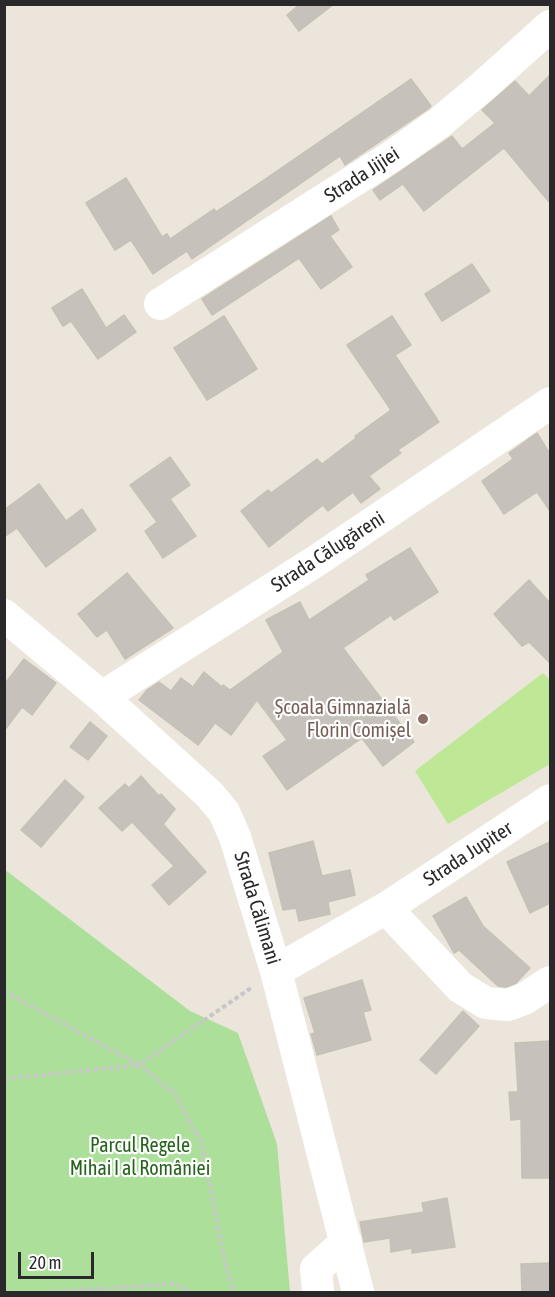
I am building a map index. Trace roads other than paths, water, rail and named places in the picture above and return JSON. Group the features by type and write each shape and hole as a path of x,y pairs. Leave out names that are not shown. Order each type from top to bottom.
{"street":[{"name":"Strada Jijiei","path":"160,304 391,157 439,123 550,26"},
{"name":"Strada Călugăreni","path":"102,698 316,561 550,404"},
{"name":"Strada Călimani","path":"4,615 102,698 209,795 224,812 235,837 276,971 358,1293"},
{"name":"Strada Jupiter","path":"276,971 386,908 550,800"},
{"path":"386,908 459,987 486,1003 508,1005 524,999 550,982"},
{"path":"318,1293 316,1269 346,1242"}],"place":[{"name":"Școala Gimnazială Florin Comișel","path":"423,719"}],"park label":[{"name":"Parcul Regele Mihai I al României","path":"140,1158"}]}
